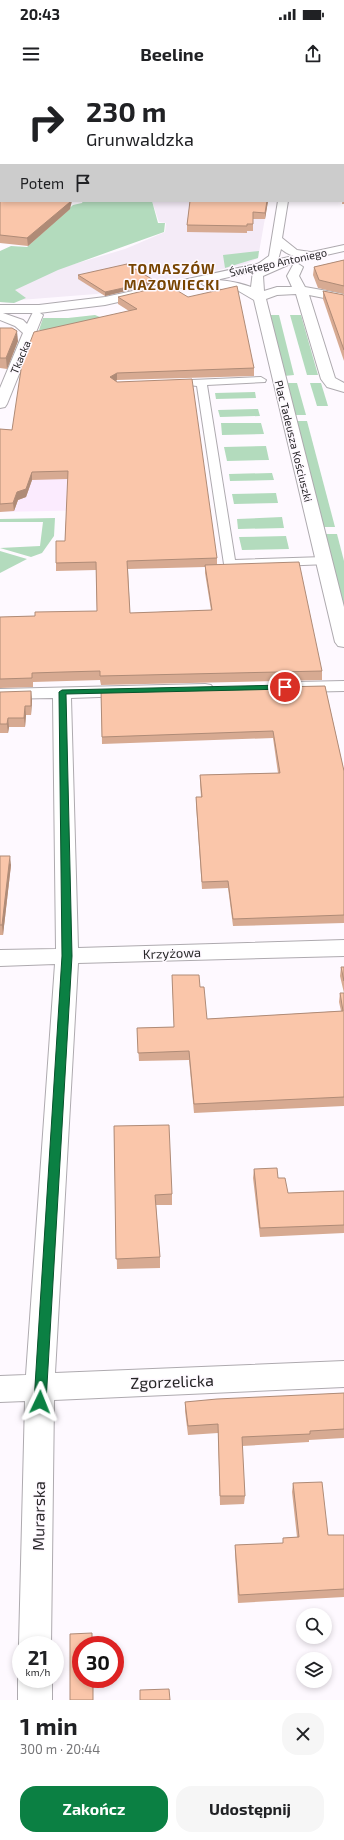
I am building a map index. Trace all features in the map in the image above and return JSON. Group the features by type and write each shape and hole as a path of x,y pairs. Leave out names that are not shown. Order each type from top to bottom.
{"street":[{"path":"284,202 274,258 260,270 299,290"},
{"path":"278,240 285,250 293,253 313,255"},
{"name":"Świętego Antoniego","path":"295,263 313,255 344,248"},
{"name":"Świętego Antoniego","path":"0,315 37,315 86,311 208,284 260,270 344,256"},
{"path":"295,263 293,276 328,379 332,384 344,388"},
{"name":"Świętego Antoniego","path":"0,309 39,309 83,305 223,274 260,270"},
{"name":"Plac Tadeusza Kościuszki","path":"260,270 256,284 259,298 344,642"},
{"path":"208,284 224,284 243,287 252,291 259,298 275,292 299,290 344,298"},
{"name":"Tkacka","path":"0,315 19,323 30,333"},
{"name":"Tkacka","path":"0,404 37,315"},
{"path":"179,384 261,380"},
{"path":"202,383 230,564 324,561"},
{"path":"277,687 344,686"},
{"path":"0,694 223,688"},
{"name":"Murarska","path":"35,1636 40,1387 67,956 62,692"},
{"name":"Krzyżowa","path":"0,958 344,948"},
{"name":"Zgorzelicka","path":"0,1388 344,1374"},
{"path":"35,1688 35,1700"}],"shaded area":[{"path":"152,202 268,202 258,258 246,264 150,285 96,294 20,300 11,303 0,302 0,296 54,270 125,249 165,232 166,223 159,222"},
{"path":"0,470 94,472 94,510 0,512"}],"green space":[{"path":"152,202 158,223 165,223 164,232 58,270 15,290 26,298 14,303 0,302 0,251 11,246 27,247 73,205 82,203"},
{"path":"259,251 258,258 225,268 223,255"},
{"path":"95,315 105,319 54,330 39,330 43,318 68,318"},
{"path":"269,315 279,315 294,375 284,376"},
{"path":"290,315 301,315 318,375 307,375"},
{"path":"286,383 297,383 306,415 294,415"},
{"path":"310,383 321,383 328,406 317,406"},
{"path":"255,392 256,398 216,399 215,393"},
{"path":"258,409 260,416 220,417 218,410"},
{"path":"296,421 307,421 335,527 322,527"},
{"path":"221,423 261,423 264,434 222,435"},
{"path":"266,446 269,460 227,461 224,447"},
{"path":"272,473 274,480 230,481 229,474"},
{"path":"276,493 278,503 234,504 232,494"},
{"path":"282,517 284,528 238,529 237,519"},
{"path":"55,518 54,536 42,553 31,557 0,548 40,546 43,522 0,522 0,519"},
{"path":"324,534 337,534 344,561 344,612"},
{"path":"286,536 289,549 242,550 239,537"},
{"path":"0,551 27,559 0,573"}],"building":[{"path":"0,202 70,202 27,238 0,235"},
{"path":"190,202 267,202 265,213 253,212 253,224 247,224 247,226 187,225"},
{"path":"344,260 344,286 319,280 314,267"},
{"path":"127,264 155,281 105,292 78,275"},
{"path":"168,285 188,297 237,286 254,368 117,373 110,377 117,382 192,379 217,558 127,561 130,613 212,610 205,565 299,562 322,671 100,676 100,671 32,673 32,678 0,679 0,617 35,616 35,612 97,611 96,562 56,563 56,541 65,541 68,471 32,472 26,489 17,492 13,503 0,504 0,429 12,430 22,363 34,332 137,309 118,297"},
{"path":"323,291 344,295 344,350"},
{"path":"0,328 12,328 17,331 6,358 0,358"},
{"path":"325,686 344,771 344,915 233,919 228,881 202,882 196,797 202,797 200,775 280,773 273,731 102,737 101,691"},
{"path":"31,691 31,706 25,706 24,718 8,718 7,724 0,724 0,692"},
{"path":"0,856 10,856 2,925 0,925"},
{"path":"341,967 344,967 344,981"},
{"path":"172,975 199,975 200,987 204,987 207,1019 343,1011 340,993 344,993 344,1097 194,1104 189,1051 138,1053 137,1028 174,1027"},
{"path":"169,1125 172,1194 155,1195 160,1257 116,1259 114,1126"},
{"path":"277,1168 278,1178 285,1178 288,1193 344,1191 344,1225 260,1228 254,1169"},
{"path":"344,1393 344,1429 310,1431 310,1434 242,1437 245,1496 220,1496 218,1424 188,1426 185,1402"},
{"path":"322,1482 328,1535 344,1535 344,1589 239,1595 235,1545 283,1543 283,1538 299,1537 293,1483"},
{"path":"92,1633 92,1636 72,1636 72,1688 93,1688 93,1700 70,1700 70,1634"},
{"path":"169,1689 170,1700 140,1700 140,1690"}],"district":[{"name":"TOMASZÓW MAZOWIECKI","path":"172,276"}],"route":[{"path":"40,1402 67,956 62,692 285,687"}]}
